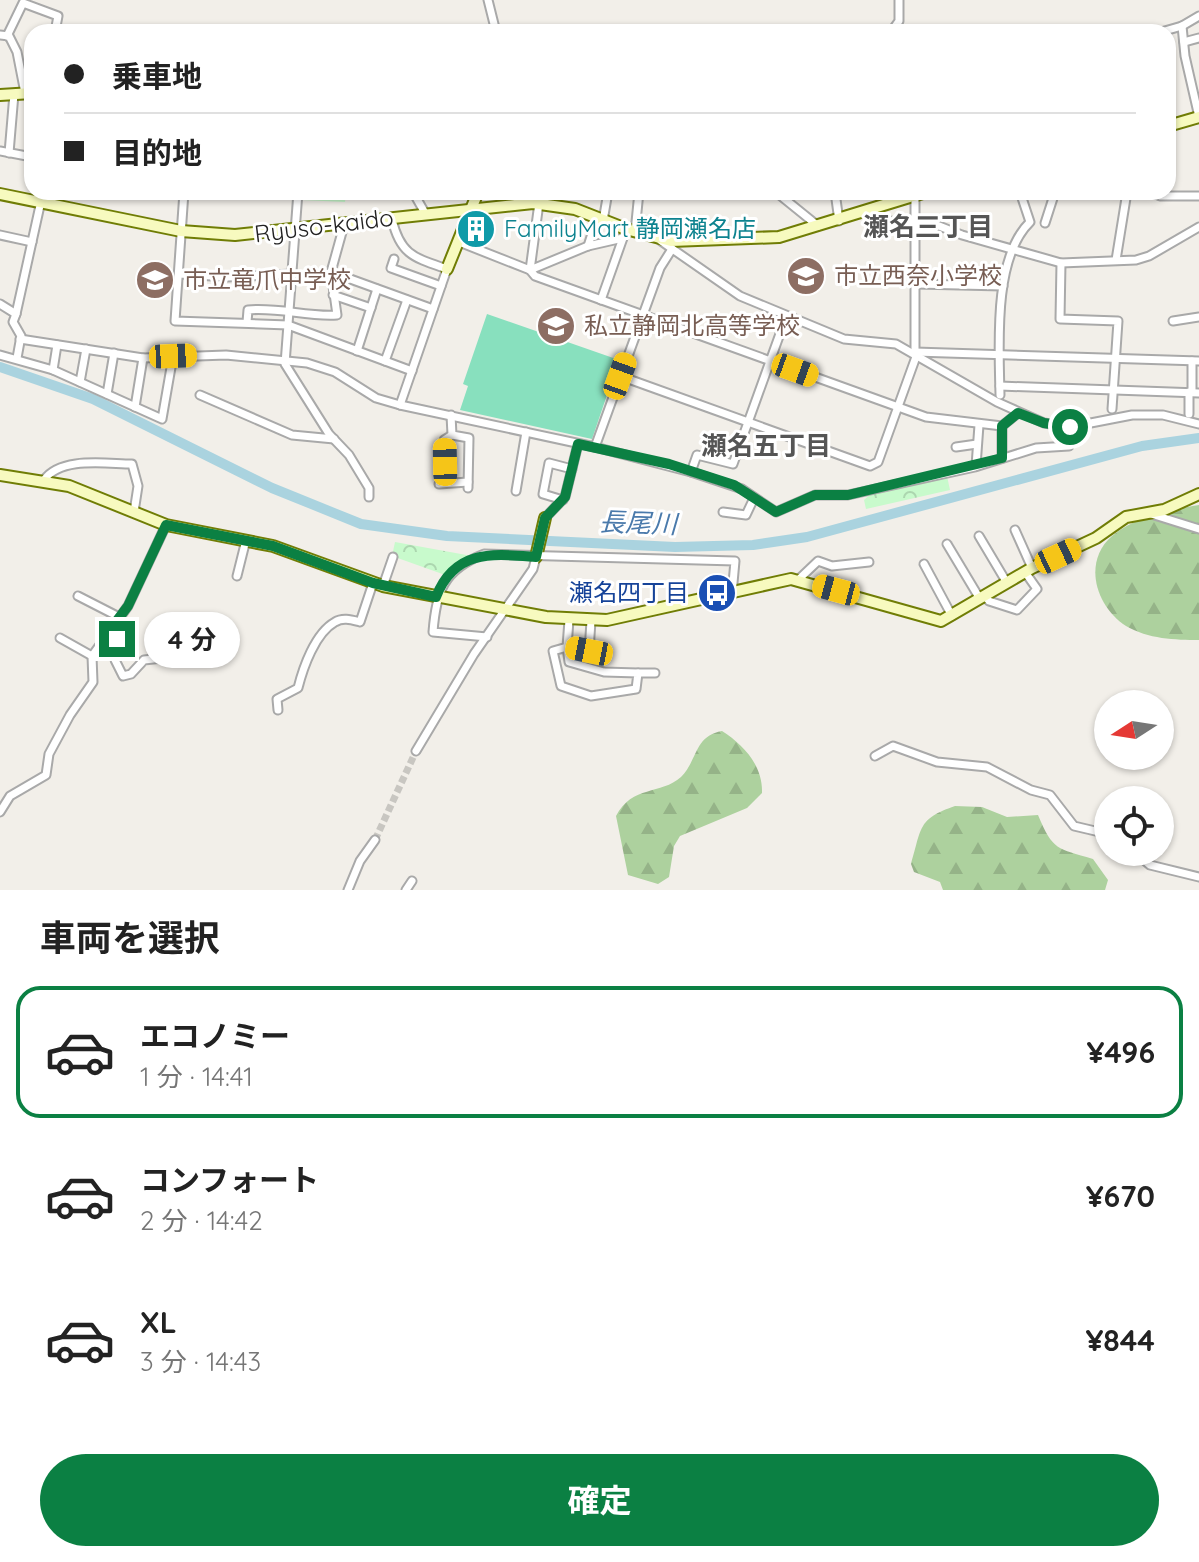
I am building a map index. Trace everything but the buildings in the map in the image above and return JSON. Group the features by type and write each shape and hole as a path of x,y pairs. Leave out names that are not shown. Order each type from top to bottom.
{"street":[{"path":"488,0 494,24"},
{"path":"897,24 899,0"},
{"path":"9,153 24,94 17,52 3,36 23,3 58,16 56,24"},
{"path":"1176,28 1199,16"},
{"path":"1176,124 1199,117 1182,26"},
{"path":"1184,42 1199,38"},
{"path":"0,95 24,94"},
{"path":"0,151 24,156"},
{"name":"Ryuso-kaido","path":"0,194 24,196"},
{"path":"1176,196 1199,196"},
{"path":"17,358 20,339 13,322 42,200"},
{"name":"Ryuso-kaido","path":"55,200 181,231 235,235 297,231 473,207 539,203 600,219 628,233 659,240 779,237 901,200"},
{"path":"183,200 175,321 288,325 412,371"},
{"path":"298,200 284,361 369,488 369,497"},
{"path":"418,200 425,213"},
{"path":"400,405 447,269 475,200"},
{"path":"536,200 539,203"},
{"path":"530,270 541,200"},
{"path":"588,246 606,200"},
{"path":"601,300 628,233 637,200"},
{"path":"786,200 820,227"},
{"path":"836,200 839,221"},
{"path":"620,376 870,466 878,462 916,353 916,221 920,200"},
{"path":"1023,200 1030,222 1003,271 1000,390 1193,392"},
{"path":"1045,223 1052,200"},
{"path":"1116,260 1126,200"},
{"path":"872,209 880,221 929,222 1014,251 1061,263 1149,256 1199,227"},
{"path":"392,219 395,234 410,256 447,269"},
{"path":"247,322 248,310 289,309 319,316 337,315 331,272 344,225"},
{"path":"530,270 628,233"},
{"path":"0,235 32,242"},
{"path":"659,240 740,296 844,339 885,341 916,353 1018,413 1061,427 1132,415 1163,415 1199,424"},
{"path":"459,242 530,270 535,276 926,417 1002,426 1018,413"},
{"path":"595,447 660,268 672,249"},
{"path":"394,259 391,268 441,286"},
{"path":"1061,263 1060,319 1118,321 1113,356 1112,409"},
{"path":"331,272 433,309"},
{"path":"179,274 256,277 293,274"},
{"path":"916,284 1003,286"},
{"path":"357,351 377,289"},
{"path":"333,295 371,308"},
{"path":"385,361 407,300"},
{"path":"0,304 16,314"},
{"path":"691,472 697,455 733,464 786,317"},
{"path":"1173,321 1199,317"},
{"path":"20,339 143,358 226,355 321,366 376,398 691,472 734,485 776,512 815,495 848,495 976,466 1036,448 1069,446"},
{"path":"53,370 57,345"},
{"path":"80,382 86,349"},
{"path":"916,353 1001,352 1196,361 1189,414"},
{"path":"107,394 114,353"},
{"path":"0,355 53,370 162,419 173,356"},
{"path":"135,407 143,358"},
{"path":"200,395 281,432 334,439"},
{"path":"451,415 452,435"},
{"path":"976,466 979,425"},
{"path":"1002,426 1002,458"},
{"path":"516,491 526,432"},
{"path":"452,435 469,438 468,485 442,484 444,440 452,435"},
{"path":"416,751 533,569 545,518 563,500 578,444"},
{"path":"956,447 977,444"},
{"path":"563,500 543,494 549,463 572,469"},
{"path":"44,480 48,474 77,464 132,464 138,486 134,512"},
{"path":"0,475 69,486 166,525 273,546 378,585 506,610 591,621 798,580 941,621 1029,570 1096,538 1126,517 1148,513 1199,494"},
{"path":"723,512 746,515 754,498"},
{"path":"1148,513 1199,529"},
{"path":"0,812 10,796 46,775 49,754 93,682 92,656 121,618 166,525"},
{"path":"947,544 983,597 1017,610 1037,589 1015,530"},
{"path":"979,536 1007,583"},
{"path":"237,576 246,540"},
{"path":"487,637 433,632 439,588 458,568 484,554 735,561 732,594"},
{"path":"278,710 277,699 298,688 304,664 327,629 335,621 360,622 393,557"},
{"path":"798,580 818,561 832,566 869,562"},
{"path":"924,564 952,616"},
{"path":"78,596 121,618"},
{"path":"569,620 569,662 604,672 655,673"},
{"path":"591,621 589,651 567,647 553,651 561,686 591,696 636,689 638,673"},
{"path":"106,635 121,642 115,660 123,676 131,674 144,660 168,658 177,652"},
{"path":"60,638 92,656"},
{"path":"875,756 893,746 937,762 987,767 1031,790 1050,795 1074,826 1094,831"},
{"path":"348,890 360,861 375,840"},
{"path":"1154,866 1199,877"},
{"path":"406,890 412,881"}],"green space":[{"path":"302,200 345,200 345,202"},
{"path":"487,314 619,360 592,439 460,410 468,386 463,384"},
{"path":"947,476 950,490 866,509 864,500 875,490"},
{"path":"1199,505 1199,640 1152,636 1126,626 1107,608 1096,584 1097,558 1103,547 1121,529 1142,519"},
{"path":"395,542 472,556 448,576 392,556"},
{"path":"722,731 751,757 759,774 762,793 747,808 680,836 674,846 669,877 658,884 628,875 616,816 630,799 681,777 701,743"},
{"path":"955,806 982,807 1007,817 1038,815 1048,836 1058,846 1093,859 1094,866 1098,866 1108,880 1105,890 943,890 940,882 914,872 911,864 923,826"}],"waterway":[{"name":"長尾川","path":"0,367 93,399 272,488 361,524 447,536 675,547 753,545 807,537 1142,446 1199,438"}],"tunnel":[{"path":"375,840 416,751"}],"place":[{"name":"FamilyMart 静岡瀬名店","path":"476,229"},
{"name":"市立西奈小学校","path":"806,276"},
{"name":"市立竜爪中学校","path":"155,280"},
{"name":"私立静岡北高等学校","path":"556,326"},
{"name":"瀬名四丁目","path":"717,593"}],"district":[{"name":"瀬名三丁目","path":"928,227"},
{"name":"瀬名五丁目","path":"766,446"}],"route":[{"path":"117,639 106,635 128,606 166,525 273,546 373,583 436,597 439,588 470,559 484,554 536,557 545,518 560,504 568,490 578,444 669,464 734,485 776,512 815,495 848,495 900,481 975,467 1002,458 1002,426 1018,413 1044,423 1070,427"}]}
